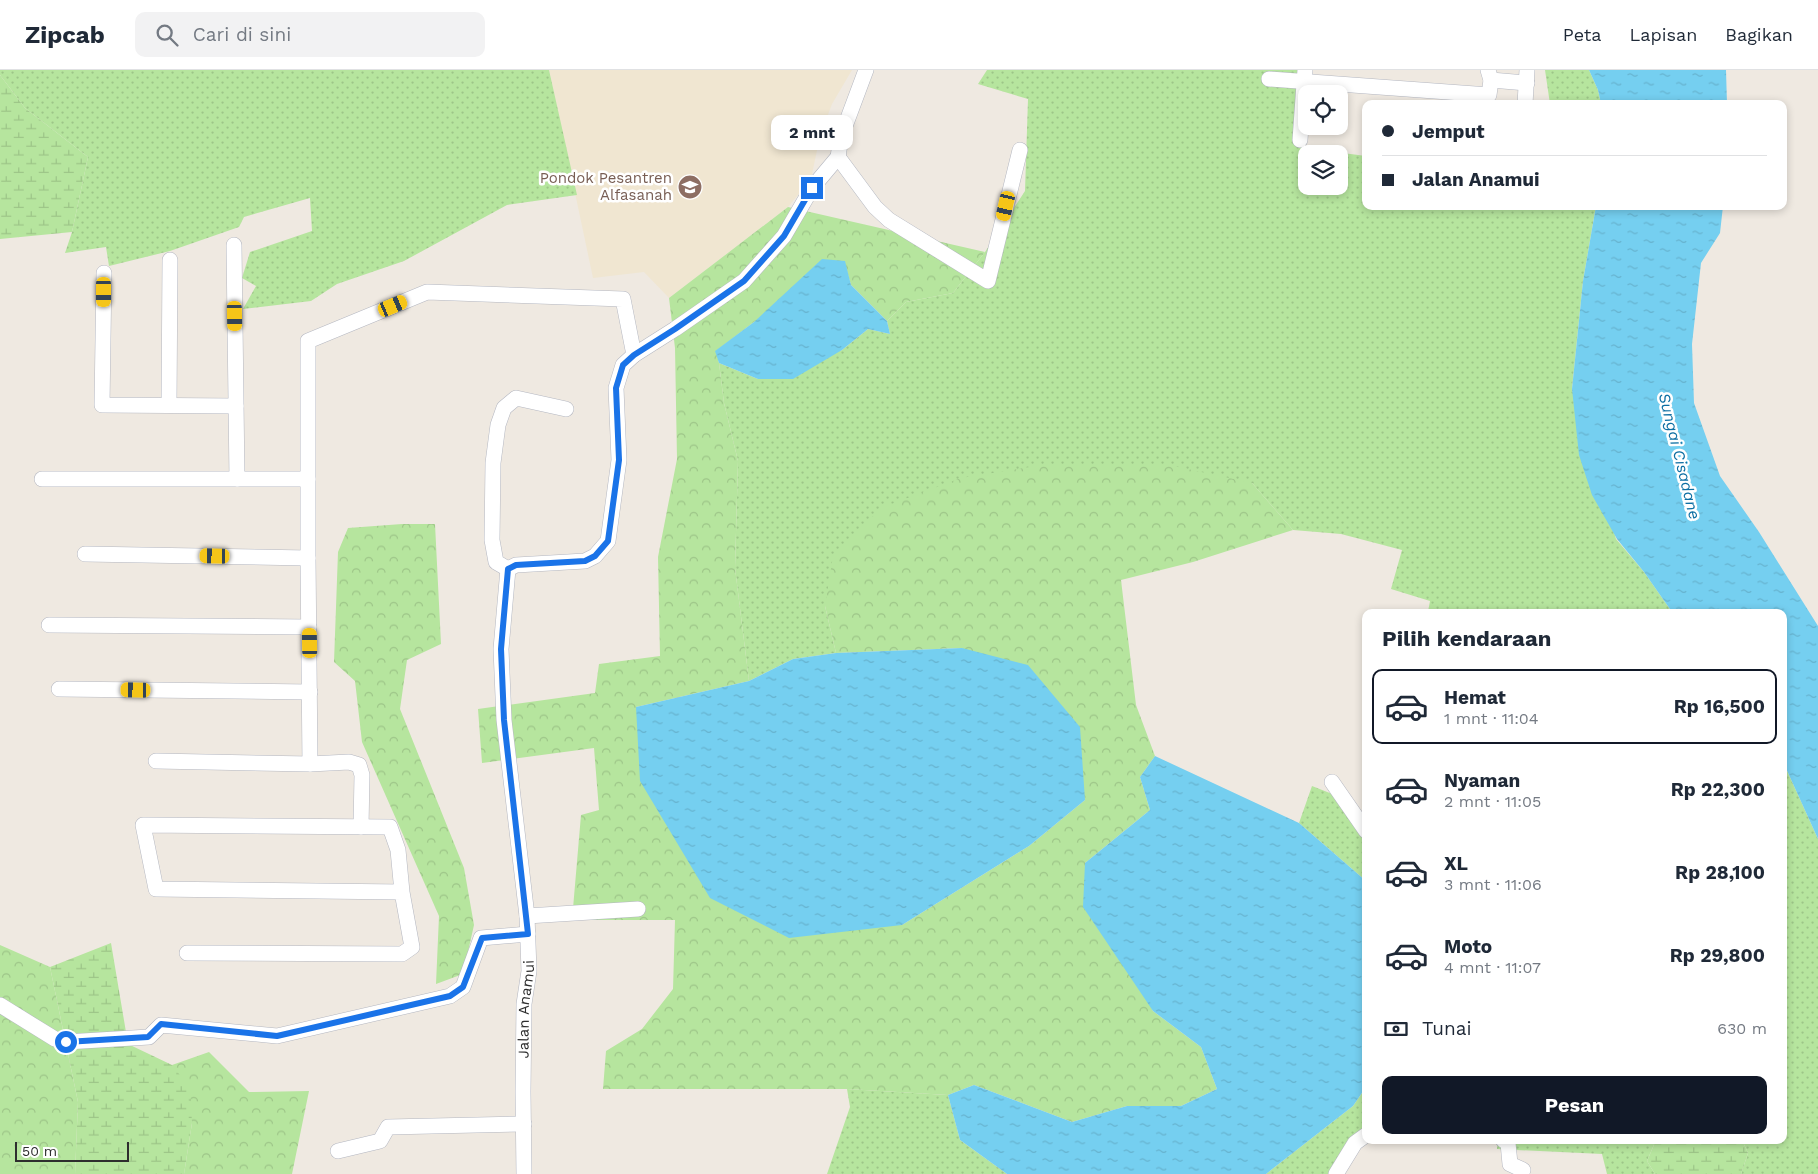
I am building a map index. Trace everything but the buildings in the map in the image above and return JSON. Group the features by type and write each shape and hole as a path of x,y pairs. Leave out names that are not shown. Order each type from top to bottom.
{"street":[{"path":"566,408 516,398 504,408 498,425 493,463 492,540 496,562 508,569 516,565 585,561 595,556 608,541 619,460 616,388 623,365 634,355 744,281 784,236 812,188 838,158 841,137 866,70"},
{"path":"1269,79 1304,76 1489,95 1490,75 1527,76 1525,100"},
{"path":"1300,140 1304,76"},
{"path":"838,158 875,207 889,220 988,282 1020,150"},
{"path":"234,245 237,479"},
{"path":"169,405 170,260"},
{"path":"104,273 102,404 236,406"},
{"path":"310,764 308,341 427,292 623,299 634,355"},
{"path":"42,479 308,480"},
{"path":"85,554 308,558"},
{"name":"Jalan Anamui","path":"508,569 501,649 504,720 527,916 529,971 524,1004 524,1174"},
{"path":"49,625 309,627"},
{"path":"59,690 310,692"},
{"path":"156,761 310,764 349,762 359,765 362,775 361,827"},
{"path":"1332,782 1362,825"},
{"path":"187,953 402,954 412,947 402,892 398,850 390,827 143,825 156,889 402,892"},
{"path":"527,916 638,909"},
{"path":"0,1005 55,1039 66,1042 148,1037 161,1024 277,1036 450,996 463,987 482,938 528,934"},
{"path":"338,1151 380,1141 388,1127 524,1124"},
{"path":"1336,1174 1355,1143 1362,1138"},
{"path":"1508,1144 1510,1164 1523,1170"}],"shaded area":[{"name":"Pondok Pesantren Alfasanah","path":"549,70 852,70 832,104 820,136 811,179 788,207 669,298 644,272 593,278"}],"green space":[{"path":"0,70 549,70 577,195 507,205 404,261 337,284 311,301 243,309 256,286 242,278 250,252 312,231 310,198 244,217 239,227 170,251 109,266 106,247 65,253 72,232 88,157 25,108 0,75"},
{"path":"987,70 1310,70 1309,85 1298,85 1298,135 1305,135 1304,145 1298,145 1298,195 1348,195 1348,154 1362,155 1362,210 1595,210 1583,281 1572,389 1616,539 1644,572 1670,609 1429,609 1430,601 1391,589 1402,550 1341,534 1293,530 1252,483 825,606 836,653 793,659 749,681 735,568 738,461 724,403 719,363 758,379 842,350 868,329 890,334 887,321 906,302 953,293 985,252 1025,191 1028,99 978,84"},
{"path":"1545,70 1589,70 1600,100 1549,100"},
{"path":"0,75 25,108 88,157 72,232 0,239"},
{"path":"788,207 985,252 953,293 906,302 887,321 851,285 844,261 754,322 716,351 724,403 738,461 735,568 749,681 636,707 902,925 1029,846 1085,800 962,648 836,653 825,606 833,556 881,508 961,478 1049,464 1169,465 1252,483 1293,530 1193,562 1121,580 1136,705 1155,756 1140,777 1150,810 1085,863 1153,1011 1201,1047 1217,1089 1181,1106 1127,1106 1072,1122 974,1085 948,1095 847,1089 603,1089 606,1051 642,1029 673,989 675,920 572,920 581,815 599,810 594,748 482,763 478,709 595,693 599,664 660,656 658,557 677,459 675,348 669,298"},
{"path":"402,524 435,524 441,644 407,660 400,709 464,868 474,925 463,974 436,984 439,916 362,742 355,681 334,662 338,552 348,528"},
{"path":"1787,771 1818,839 1818,1174 1741,1174 1748,1153 1744,1144 1787,1144"},
{"path":"1312,786 1350,801 1362,818 1362,878 1299,823"},
{"path":"111,943 128,1044 172,1065 190,1088 192,1123 184,1174 75,1174 78,1102 50,967"},
{"path":"0,945 50,967 78,1102 75,1174 0,1174"},
{"path":"209,1052 249,1092 309,1091 292,1174 184,1174 192,1123 172,1065"},
{"path":"847,1089 948,1095 960,1140 1007,1174 827,1174 850,1107"},
{"path":"1362,1093 1362,1143 1340,1174 1266,1174 1353,1106"},
{"path":"1498,1144 1654,1144 1647,1161 1655,1174 1607,1174 1602,1154 1497,1149"},
{"path":"1654,1144 1744,1144 1748,1153 1741,1174 1655,1174 1647,1161"}],"water":[{"path":"1589,70 1726,70 1727,100 1600,100"},
{"name":"Sungai Cisadane","path":"1595,210 1723,210 1720,233 1701,263 1692,344 1694,403 1720,476 1759,532 1818,626 1818,839 1787,771 1787,609 1670,609 1644,572 1617,539 1592,495 1579,455 1572,389 1583,281"},
{"path":"822,259 845,261 851,285 887,321 890,334 868,329 842,350 793,379 758,379 719,363 715,351 754,322"},
{"path":"962,648 1028,665 1080,727 1085,800 1029,846 902,925 789,938 710,898 640,781 636,707 749,681 793,659 836,653"},
{"path":"1155,756 1299,823 1362,878 1362,1093 1353,1106 1266,1174 1007,1174 960,1140 948,1095 974,1085 1072,1122 1127,1106 1181,1106 1217,1089 1201,1047 1153,1011 1083,907 1085,863 1150,810 1140,777"}],"place":[{"name":"Pondok Pesantren Alfasanah","path":"690,187"}],"route":[{"path":"66,1042 148,1037 161,1024 277,1036 450,996 463,987 482,938 528,934 504,720 501,649 508,569 516,565 585,561 595,556 608,541 619,460 616,388 623,365 634,355 744,281 784,236 812,188"}]}
